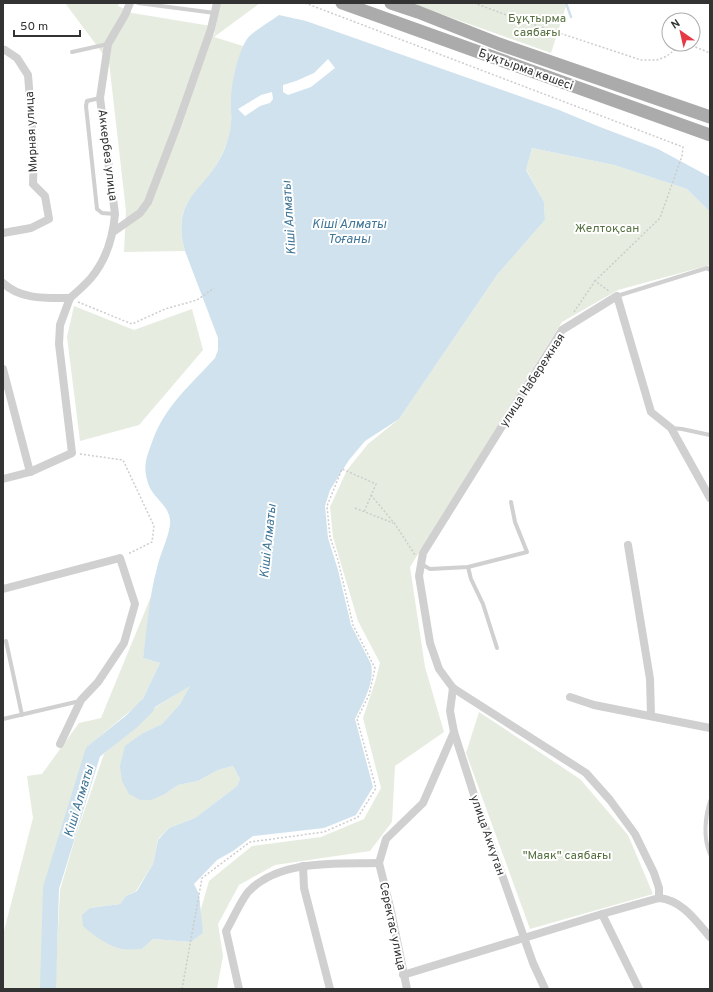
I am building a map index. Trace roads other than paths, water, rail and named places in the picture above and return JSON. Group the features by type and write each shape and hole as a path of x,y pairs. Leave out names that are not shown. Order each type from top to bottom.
{"main road":[{"name":"Бұқтырма көшесі","path":"342,3 710,135"},
{"name":"Бұқтырма көшесі","path":"391,3 499,44 710,117"}],"street":[{"name":"Аккербез улица","path":"30,472 72,453 59,344 60,325 70,298 91,278 104,260 113,232 115,214 100,98 108,44 130,3"},
{"path":"113,232 140,213 148,202 209,37 217,3"},
{"name":"Мирная улица","path":"3,233 31,228 49,219 45,196 33,184 34,151 28,75 17,58 5,50"},
{"path":"3,282 6,290 36,298 70,298"},
{"path":"617,296 652,412 671,428 710,498"},
{"name":"улица Набережная","path":"453,688 439,669 430,643 419,576 423,553 562,330 617,296"},
{"path":"3,369 30,472 3,479"},
{"path":"628,545 650,679 651,716"},
{"path":"3,589 120,558 135,604 124,642 98,682 81,700 60,744"},
{"path":"453,688 586,773 610,800 635,834 654,873 659,888 659,898"},
{"name":"улица Аккутан","path":"453,688 450,711 454,732 476,801 524,938 545,989"},
{"path":"570,697 594,704 710,728"},
{"path":"239,989 226,931 248,892 264,878 285,869 304,866 379,863 386,839 423,803 454,732"},
{"name":"Серектас улица","path":"379,863 391,911 407,989"},
{"path":"304,866 304,888 330,989"},
{"path":"403,975 659,898 667,899 682,906 710,937"},
{"path":"602,914 638,989"}],"lane":[{"path":"138,3 215,13"},
{"path":"72,52 108,44"},
{"path":"100,98 87,101 86,106 98,209 102,213 115,214"},
{"path":"617,296 707,268 710,270"},
{"path":"671,428 710,435"},
{"path":"420,564 430,569 468,568 527,552 515,522 511,502"},
{"path":"468,568 471,579 483,604 497,648"},
{"path":"6,641 22,715"},
{"path":"3,719 81,700"},
{"path":"710,801 706,815 707,847 710,854"}],"water":[{"name":"Кіші Алматы Тоғаны","path":"279,15 306,21 559,110 658,149 710,177 710,212 687,189 614,165 532,148 526,170 544,202 545,220 497,275 399,419 365,441 349,460 330,490 325,506 328,538 338,570 351,625 371,664 372,671 370,686 365,700 355,719 373,787 356,815 324,828 253,836 233,851 217,860 194,884 199,894 203,933 191,942 153,939 142,949 122,949 106,943 83,926 82,915 90,908 120,904 126,896 137,891 153,864 158,840 169,828 195,818 237,786 240,779 233,766 218,770 198,781 178,785 165,794 151,800 140,800 129,794 122,781 120,766 125,746 143,733 162,724 180,704 190,686 132,721 160,663 143,658 148,613 154,579 168,536 170,525 170,519 166,508 149,486 146,475 147,456 156,431 170,408 215,358 218,350 218,338 185,251 181,233 182,218 186,205 210,174 225,148 230,129 231,93 238,60 244,45 253,33","holes":["328,59 335,68 311,87 288,95 283,92 283,85 314,73","272,92 273,99 270,103 260,106 245,116 238,109 261,95"]}],"waterway":[{"path":"566,3 571,17"},
{"name":"Кіші Алматы","path":"48,989 51,888 93,752 132,721 147,706"}],"park label":[{"name":"Бұқтырма саябағы","path":"537,25"},
{"name":"Желтоқсан","path":"607,228"},
{"name":"\"Маяк\" саябағы","path":"567,855"}]}
